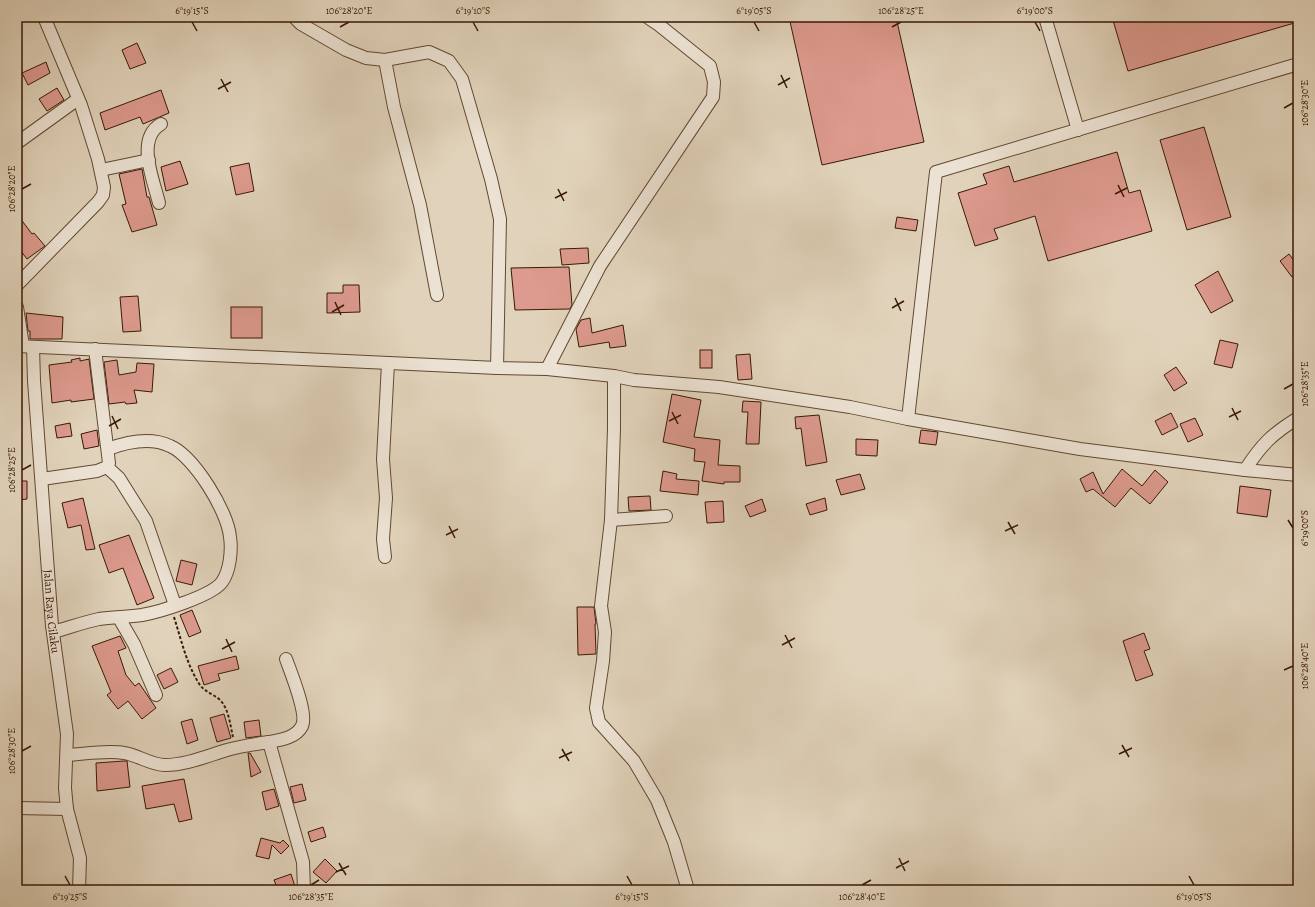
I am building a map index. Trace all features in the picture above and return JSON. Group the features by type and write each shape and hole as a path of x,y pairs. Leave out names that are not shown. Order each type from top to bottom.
{"street":[{"path":"17,285 103,195 104,187 101,170 78,99 44,17"},
{"path":"294,17 301,24 346,50 366,58 385,60 429,52 449,61 462,79 491,179 500,219 497,368"},
{"path":"547,369 600,266 713,97 714,82 710,66 647,17"},
{"path":"1045,17 1078,130"},
{"path":"385,60 396,114 420,205 437,295"},
{"path":"908,419 936,172 1298,64"},
{"path":"17,143 78,99"},
{"path":"159,203 149,160 148,139 151,132 161,124"},
{"path":"101,170 149,160"},
{"name":"Jalan Raya Cilaku","path":"17,307 24,346 42,479 53,632 68,746 64,776 67,810 78,850 80,874 79,890"},
{"path":"24,346 547,369 614,376 634,380 719,387 850,407 908,419 1080,449 1245,470 1298,475"},
{"path":"95,350 108,449 109,459 107,467"},
{"path":"385,557 383,524 386,498 384,459 388,363"},
{"path":"614,376 611,520 601,598 605,632 603,660 596,708 599,722 634,761 657,800 674,842 688,890"},
{"path":"1245,470 1260,446 1279,430 1298,418"},
{"path":"53,632 99,619 143,614 173,606 212,590 222,582 227,570 230,536 225,521 203,478 192,463 179,451 169,445 142,441 124,443 108,449"},
{"path":"42,479 97,471 107,467"},
{"path":"107,467 119,478 146,521 173,606"},
{"path":"611,520 666,516"},
{"path":"118,618 134,644 156,695"},
{"path":"67,755 122,752 136,755 157,764 164,765 176,764 235,748 290,737 302,726 303,718 286,659"},
{"path":"269,742 303,862 304,890"},
{"path":"17,808 67,810"}],"path":[{"path":"173,606 192,671 202,689 219,700 223,706 228,716 235,748"}],"building":[{"path":"789,17 896,17 924,142 822,165"},
{"path":"1112,17 1298,17 1298,22 1128,71"},
{"path":"137,43 146,63 130,69 122,50"},
{"path":"46,62 50,73 28,85 22,73"},
{"path":"57,88 64,100 47,111 39,99"},
{"path":"161,90 169,113 143,124 140,117 105,130 100,113"},
{"path":"1204,127 1231,217 1187,230 1160,140"},
{"path":"1117,152 1129,193 1140,190 1152,231 1048,261 1035,216 994,229 998,239 975,246 958,193 987,184 983,174 1009,166 1014,182"},
{"path":"180,161 188,184 166,191 161,167"},
{"path":"249,163 254,191 236,195 230,167"},
{"path":"142,169 147,197 149,197 157,225 132,232 122,205 126,204 119,174"},
{"path":"17,214 32,234 34,233 45,246 27,259 17,246"},
{"path":"897,217 918,220 916,231 895,228"},
{"path":"588,248 589,263 562,265 560,249"},
{"path":"1289,254 1298,266 1298,273 1292,277 1280,261"},
{"path":"569,267 572,305 570,309 515,310 511,268"},
{"path":"1218,271 1233,301 1211,313 1195,285"},
{"path":"343,285 359,285 360,312 327,313 327,293 343,293"},
{"path":"138,296 141,331 123,332 120,297"},
{"path":"231,307 262,307 262,338 231,338"},
{"path":"26,313 63,317 62,339 30,339 30,331 28,331"},
{"path":"590,318 592,333 623,325 626,346 610,348 609,342 579,347 576,329 581,320"},
{"path":"1220,340 1238,344 1232,368 1214,364"},
{"path":"700,350 712,350 712,368 700,368"},
{"path":"750,354 752,379 738,380 736,355"},
{"path":"80,358 80,361 89,359 94,399 52,403 49,365 72,362 71,360"},
{"path":"117,360 119,375 136,372 137,363 154,364 152,392 134,390 137,403 126,404 125,402 109,404 104,362"},
{"path":"1176,367 1187,383 1174,391 1164,375"},
{"path":"672,394 701,400 694,437 720,440 718,465 740,466 740,482 724,482 724,484 702,481 705,462 694,461 695,449 663,442"},
{"path":"743,401 761,402 759,444 746,444 748,412 742,412"},
{"path":"1171,413 1178,427 1162,435 1155,421"},
{"path":"819,415 827,462 806,466 801,428 796,429 795,417"},
{"path":"1195,418 1203,435 1188,442 1180,424"},
{"path":"70,423 72,436 57,438 55,426"},
{"path":"97,430 99,446 84,449 81,434"},
{"path":"921,430 938,432 936,445 919,443"},
{"path":"856,439 878,440 877,456 856,455"},
{"path":"1122,469 1142,486 1155,470 1168,482 1150,504 1131,488 1115,507 1093,489 1086,492 1080,479 1093,472 1103,494"},
{"path":"663,471 677,474 676,479 699,481 698,495 660,491"},
{"path":"860,474 865,489 841,495 836,480"},
{"path":"17,481 27,481 27,499 17,500"},
{"path":"1240,486 1271,490 1267,517 1237,513"},
{"path":"650,496 651,510 629,511 628,497"},
{"path":"83,498 95,549 86,550 81,525 68,528 62,503"},
{"path":"825,498 827,510 810,515 806,504"},
{"path":"762,499 766,511 750,517 745,506"},
{"path":"723,501 724,522 707,523 705,502"},
{"path":"129,535 154,598 137,605 123,568 109,573 99,545"},
{"path":"181,560 197,564 192,585 176,581"},
{"path":"577,607 594,607 596,624 596,654 578,655"},
{"path":"192,610 201,632 189,637 180,615"},
{"path":"1144,633 1150,649 1144,651 1153,675 1136,681 1123,641"},
{"path":"120,636 126,648 118,651 126,675 135,686 139,683 156,708 142,719 128,701 118,709 107,695 111,692 92,646"},
{"path":"236,656 239,669 218,674 220,680 204,685 198,666"},
{"path":"171,668 178,682 164,689 157,675"},
{"path":"224,714 231,738 217,742 210,718"},
{"path":"192,719 198,740 187,744 181,722"},
{"path":"259,720 261,736 246,738 244,722"},
{"path":"248,753 250,753 261,772 251,777"},
{"path":"127,761 130,787 97,791 96,763"},
{"path":"184,779 192,819 179,822 174,804 146,809 142,786"},
{"path":"302,784 306,800 294,803 290,787"},
{"path":"274,789 279,806 266,810 262,792"},
{"path":"323,827 326,837 311,842 308,832"},
{"path":"261,838 280,843 283,840 289,846 281,854 272,845 269,859 256,856"},
{"path":"325,859 337,871 326,883 313,872"},
{"path":"291,874 296,890 278,890 274,880"}]}
